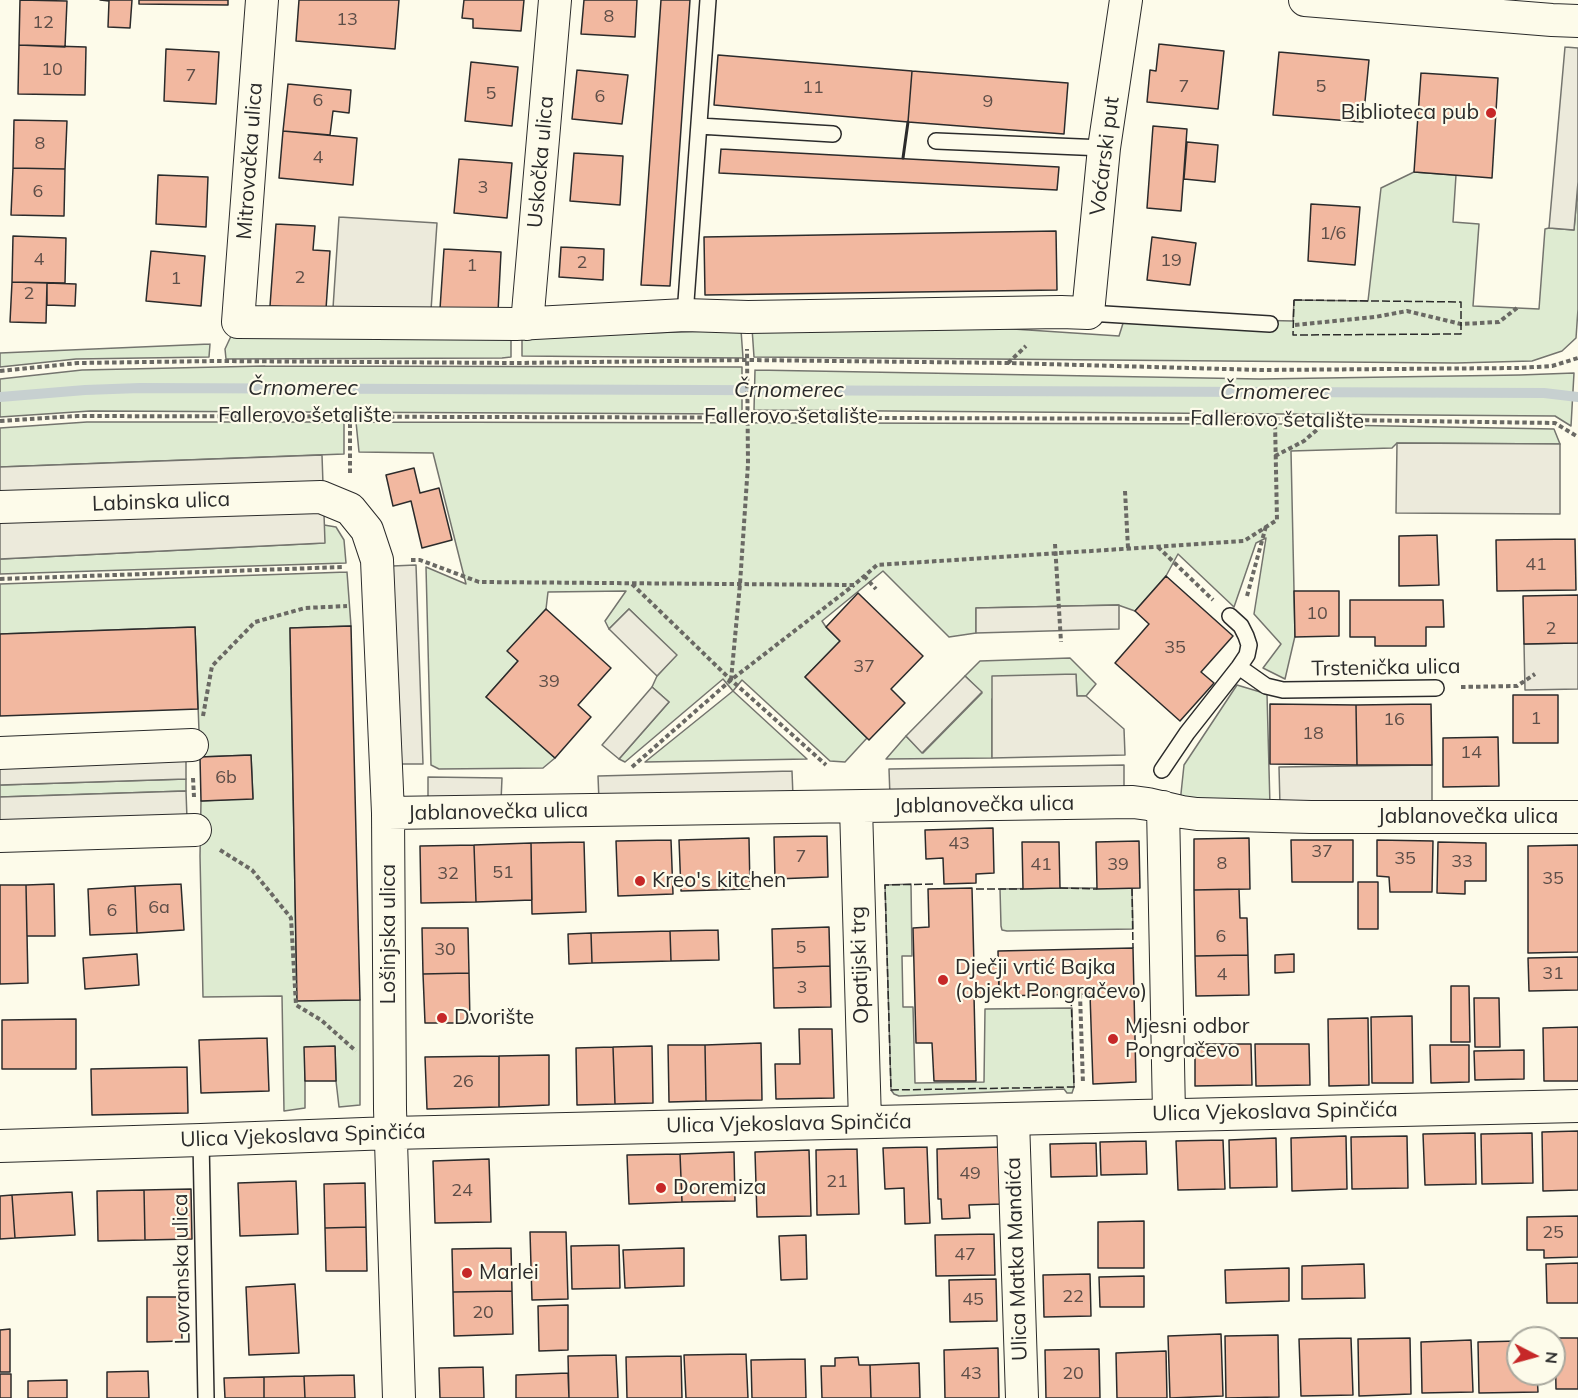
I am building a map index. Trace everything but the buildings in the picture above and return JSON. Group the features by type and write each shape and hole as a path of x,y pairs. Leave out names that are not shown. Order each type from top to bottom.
{"street":[{"name":"Mitrovačka ulica","path":"262,0 238,322 527,324"},
{"name":"Uskočka ulica","path":"527,324 555,0"},
{"name":"Voćarski put","path":"1088,313 1104,148 1126,0"},
{"path":"1305,0 1571,17"},
{"path":"527,324 685,315 748,317 1088,313"},
{"name":"Lošinjska ulica","path":"321,496 350,509 367,530 377,560 388,813 391,1132 399,1398"},
{"name":"Labinska ulica","path":"0,507 321,496"},
{"path":"0,753 192,745"},
{"name":"Jablanovečka ulica","path":"388,813 1133,802 1197,814 1299,817 1578,816"},
{"name":"Opatijski trg","path":"856,807 865,1122"},
{"path":"1163,807 1169,1114"},
{"path":"0,836 195,830"},
{"name":"Ulica Vjekoslava Spinčića","path":"0,1146 391,1132 1578,1106"},
{"name":"Ulica Matka Mandića","path":"1013,1119 1022,1398"}],"lane":[{"path":"685,315 708,0"},
{"path":"699,126 833,134"},
{"path":"936,141 1104,148"},
{"path":"1088,313 1270,324"},
{"path":"1162,770 1187,733 1247,655 1249,645 1246,636 1235,621"},
{"name":"Trstenička ulica","path":"1239,667 1266,686 1283,690 1436,688"},
{"name":"Lovranska ulica","path":"201,1140 206,1398"}],"path":[{"path":"1270,324 1293,325 1375,317 1407,311 1461,324 1499,322 1517,308"},
{"path":"0,371 78,363 217,361 515,363 747,360 1008,363 1262,370 1519,368 1552,366 1578,358"},
{"path":"731,680 748,464 747,360"},
{"name":"Fallerovo šetalište","path":"0,421 77,416 1275,419 1555,423 1578,437"},
{"path":"350,416 350,509"},
{"path":"632,767 731,680 877,565 1244,541 1277,520 1275,419"},
{"path":"1275,456 1304,441 1328,420"},
{"path":"1125,491 1128,549"},
{"path":"1158,546 1235,621 1247,593 1266,526"},
{"path":"1055,544 1061,642"},
{"path":"0,579 353,567 353,559 420,560 479,582 854,585"},
{"path":"864,576 876,589"},
{"path":"632,583 731,680 826,765"},
{"path":"355,605 305,608 255,622 212,666 204,716 192,745 195,830 210,843 252,870 291,918 296,1005 321,1020 357,1051"},
{"name":"Trstenička ulica","path":"1436,688 1517,686 1535,674"},
{"path":"1080,994 1083,1084"}],"green space":[{"path":"1414,172 1456,175 1453,222 1479,224 1473,306 1539,309 1545,229 1574,230 1578,182 1576,338 1562,351 1532,361 1456,363 754,357 752,328 998,328 1119,336 1125,317 1293,321 1294,300 1368,301 1381,188"},
{"path":"741,330 743,358 522,356 522,337"},
{"path":"232,334 511,338 511,357 226,359 225,349"},
{"path":"210,344 209,357 76,359 0,367 0,353"},
{"path":"265,366 742,367 742,414 90,411 0,417 0,379 82,370"},
{"path":"755,370 1260,379 1574,373 1571,426 1555,416 754,410"},
{"path":"87,422 344,422 344,454 0,467 0,428"},
{"path":"356,422 1281,424 1554,429 1560,444 1397,443 1392,448 1291,451 1295,636 1285,679 1263,668 1281,644 1254,614 1266,538 1256,543 1234,607 1178,554 1166,576 1135,611 1118,605 976,608 976,633 949,637 883,571 822,621 840,641 805,677 867,738 845,762 830,761 742,680 733,691 723,679 625,762 619,759 669,702 652,687 657,676 676,655 629,609 609,629 605,621 626,591 548,592 546,609 508,651 518,661 486,697 555,758 543,768 439,769 431,765 426,567 466,584 433,453 359,452"},
{"path":"324,525 336,527 344,540 346,563 0,574 0,559 324,543"},
{"path":"347,572 351,626 290,628 297,1000 360,1000 360,1105 339,1107 335,1047 305,1047 305,1108 284,1111 282,996 203,997 201,801 253,798 251,755 200,757 195,627 0,634 0,584"},
{"path":"1070,658 1096,684 1086,696 1077,696 1076,675 992,699 992,758 886,759 906,736 923,753 982,693 965,676 980,661"},
{"path":"1237,685 1267,694 1270,806 1180,803 1184,765"},
{"path":"733,691 807,759 645,762"},
{"path":"186,779 186,791 0,797 0,785"},
{"path":"911,884 912,956 902,956 903,1007 913,1007 915,1083 984,1082 985,1009 1072,1008 1074,1087 1072,1093 1067,1093 1064,1089 899,1096 894,1094 891,1090 885,885"},
{"path":"1132,888 1133,929 1002,930 1000,889"}],"shaded area":[{"path":"1565,47 1578,48 1578,182 1574,230 1549,228"},
{"path":"339,217 437,223 431,310 333,308"},
{"path":"1397,443 1560,444 1560,514 1396,513"},
{"path":"322,455 325,543 0,559 0,467"},
{"path":"416,565 423,764 398,764 392,566"},
{"path":"1119,605 1119,629 976,633 976,608"},
{"path":"629,609 677,655 657,676 609,629"},
{"path":"1578,643 1578,689 1525,690 1524,644"},
{"path":"1076,674 1077,696 1086,696 1124,729 1125,755 992,758 992,676"},
{"path":"965,676 982,692 922,753 906,736"},
{"path":"652,687 669,702 619,759 602,745"},
{"path":"186,756 186,779 0,785 0,762"},
{"path":"1124,765 1124,792 890,797 889,769"},
{"path":"1432,765 1432,804 1280,806 1279,767"},
{"path":"792,771 793,797 599,801 598,776"},
{"path":"428,777 502,778 501,801 428,800"},
{"path":"186,791 187,819 0,825 0,797"}],"waterway":[{"name":"Črnomerec","path":"0,397 140,388 1544,393 1578,397"}],"fence":[{"path":"1294,300 1461,302 1461,334 1293,335 1294,300"},
{"path":"933,884 885,885 891,1090 1074,1087 1071,994"},
{"path":"1060,888 1097,889"},
{"path":"1132,888 1133,948"},
{"path":"976,889 1023,889"}],"wall":[{"path":"903,158 908,122"}],"place":[{"name":"Biblioteca pub","path":"1491,113"},
{"name":"Kreo's kitchen","path":"640,881"},
{"name":"Dječji vrtić Bajka (objekt Pongračevo)","path":"943,980"},
{"name":"Dvorište","path":"442,1018"},
{"name":"Mjesni odbor Pongračevo","path":"1113,1039"},
{"name":"Doremiza","path":"661,1188"},
{"name":"Marlei","path":"467,1273"}]}
